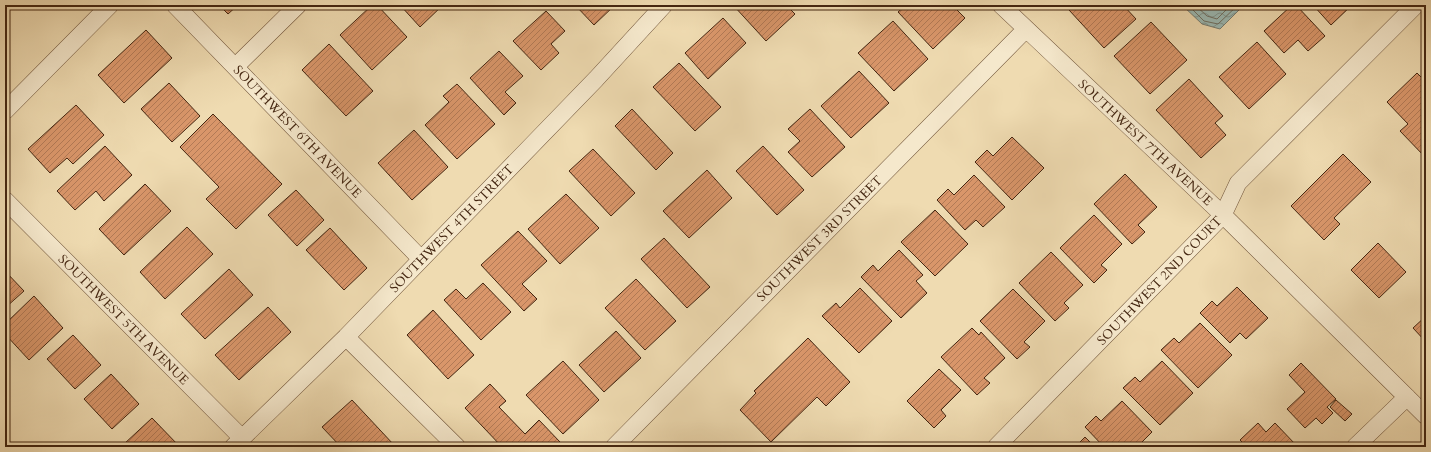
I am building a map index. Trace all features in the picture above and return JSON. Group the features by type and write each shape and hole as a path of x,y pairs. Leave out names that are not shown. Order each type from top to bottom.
{"street":[{"path":"5,112 110,5"},
{"name":"SOUTHWEST 6TH AVENUE","path":"175,5 420,258"},
{"path":"236,67 298,5"},
{"name":"SOUTHWEST 4TH STREET","path":"238,442 346,337 420,258 596,79 664,5"},
{"name":"SOUTHWEST 7TH AVENUE","path":"1001,5 1025,30 1224,215 1426,416"},
{"name":"SOUTHWEST 2ND COURT","path":"996,447 1224,215 1238,183 1416,5"},
{"path":"1423,5 1426,8"},
{"name":"SOUTHWEST 3RD STREET","path":"614,447 1025,30"},
{"name":"SOUTHWEST 5TH AVENUE","path":"5,200 238,442"},
{"path":"346,337 457,447"},
{"path":"1355,447 1407,397"}],"water":[{"path":"1182,5 1244,5 1220,29 1202,24"}],"building":[{"path":"5,5 10,5 12,7 5,14"},
{"path":"219,5 238,5 228,14"},
{"path":"372,5 377,5 407,37 372,70 340,35"},
{"path":"400,5 443,5 420,27"},
{"path":"575,5 615,5 594,25"},
{"path":"733,5 786,5 795,14 766,41"},
{"path":"906,5 952,5 965,18 933,49 898,12"},
{"path":"1074,5 1123,5 1136,19 1104,48 1069,10"},
{"path":"1292,5 1296,5 1325,36 1308,51 1298,40 1284,53 1264,31"},
{"path":"1313,5 1352,5 1331,25"},
{"path":"546,11 565,31 551,44 559,53 541,70 513,41"},
{"path":"723,18 746,43 708,79 685,53"},
{"path":"893,21 928,59 894,91 858,53"},
{"path":"1151,22 1187,60 1150,94 1114,56"},
{"path":"146,30 172,58 124,103 98,75"},
{"path":"1257,42 1286,74 1249,109 1219,77"},
{"path":"329,44 373,91 346,116 302,70"},
{"path":"499,51 523,76 505,92 516,103 504,115 470,78"},
{"path":"679,63 721,107 695,131 653,87"},
{"path":"859,71 889,103 851,138 821,106"},
{"path":"1417,73 1426,82 1426,158 1400,131 1408,124 1387,102"},
{"path":"1189,79 1223,116 1215,123 1226,135 1201,158 1156,110"},
{"path":"169,83 200,116 172,142 141,109"},
{"path":"457,84 495,124 457,159 425,125 449,102 443,96"},
{"path":"76,105 104,135 73,164 67,158 50,173 28,149"},
{"path":"632,109 673,153 656,170 615,126"},
{"path":"810,109 845,147 812,177 788,152 800,141 788,129"},
{"path":"213,114 282,184 236,229 206,199 219,187 180,147"},
{"path":"414,130 448,167 412,200 378,163"},
{"path":"1012,137 1044,168 1012,200 975,162 987,150 993,156"},
{"path":"105,146 132,175 104,201 96,191 75,210 57,191"},
{"path":"763,146 804,190 777,215 736,171"},
{"path":"593,149 635,193 611,216 569,171"},
{"path":"1343,154 1371,182 1334,218 1340,224 1324,240 1291,206"},
{"path":"707,170 732,198 689,238 663,211"},
{"path":"1125,174 1157,207 1138,225 1145,232 1132,244 1094,204"},
{"path":"974,175 1005,207 983,227 976,220 965,230 937,200 948,189 954,195"},
{"path":"145,184 171,211 124,255 99,229"},
{"path":"296,190 324,220 297,246 268,215"},
{"path":"566,194 599,228 560,264 528,229"},
{"path":"935,210 968,244 935,276 901,242"},
{"path":"1094,215 1122,244 1101,265 1107,270 1094,283 1060,248"},
{"path":"187,227 213,254 165,299 140,272"},
{"path":"330,228 367,268 344,290 306,250"},
{"path":"518,231 547,261 522,284 537,299 524,311 481,265"},
{"path":"664,238 710,287 687,308 641,259"},
{"path":"1378,243 1406,272 1379,298 1351,270"},
{"path":"899,250 923,275 916,281 927,293 901,318 861,277 873,265 878,271"},
{"path":"1051,252 1083,285 1064,303 1069,308 1055,321 1019,283"},
{"path":"229,269 253,295 205,339 181,314"},
{"path":"5,271 24,291 5,308"},
{"path":"636,279 676,321 645,350 605,308"},
{"path":"483,283 511,312 481,340 444,300 456,289 466,299"},
{"path":"1237,287 1268,318 1246,339 1240,333 1230,343 1200,313 1212,301 1217,306"},
{"path":"860,288 892,321 859,353 822,316 836,303 840,308"},
{"path":"1013,289 1045,321 1024,342 1030,347 1017,359 980,321"},
{"path":"34,296 63,328 29,360 5,334 5,324"},
{"path":"268,307 291,332 239,380 215,355"},
{"path":"433,310 474,355 448,379 407,335"},
{"path":"1426,316 1426,342 1413,328"},
{"path":"1200,323 1232,355 1198,388 1161,350 1174,338 1179,343"},
{"path":"972,328 979,335 981,332 1005,358 984,378 990,383 977,395 941,357"},
{"path":"616,331 641,358 604,392 579,365"},
{"path":"73,335 101,365 75,389 47,359"},
{"path":"808,338 850,382 826,406 817,397 771,442 740,410 756,393 754,391"},
{"path":"563,361 599,400 563,434 526,395"},
{"path":"1162,361 1193,393 1160,425 1123,388 1135,377 1140,382"},
{"path":"1301,363 1336,399 1327,407 1333,413 1322,424 1316,418 1305,428 1287,409 1305,392 1289,375"},
{"path":"939,369 961,390 941,410 946,416 934,428 907,401"},
{"path":"111,374 139,404 112,429 84,399"},
{"path":"490,384 506,401 499,407 525,434 539,420 560,442 555,447 502,447 465,408"},
{"path":"352,400 394,445 392,447 341,447 322,427"},
{"path":"1336,400 1352,414 1345,421 1330,407"},
{"path":"1122,401 1152,432 1137,447 1104,447 1085,427 1096,416 1101,421"},
{"path":"152,418 180,447 127,447 124,444"},
{"path":"1258,423 1266,432 1275,423 1296,445 1294,447 1247,447 1240,440"},
{"path":"1085,437 1095,447 1075,447"}]}
